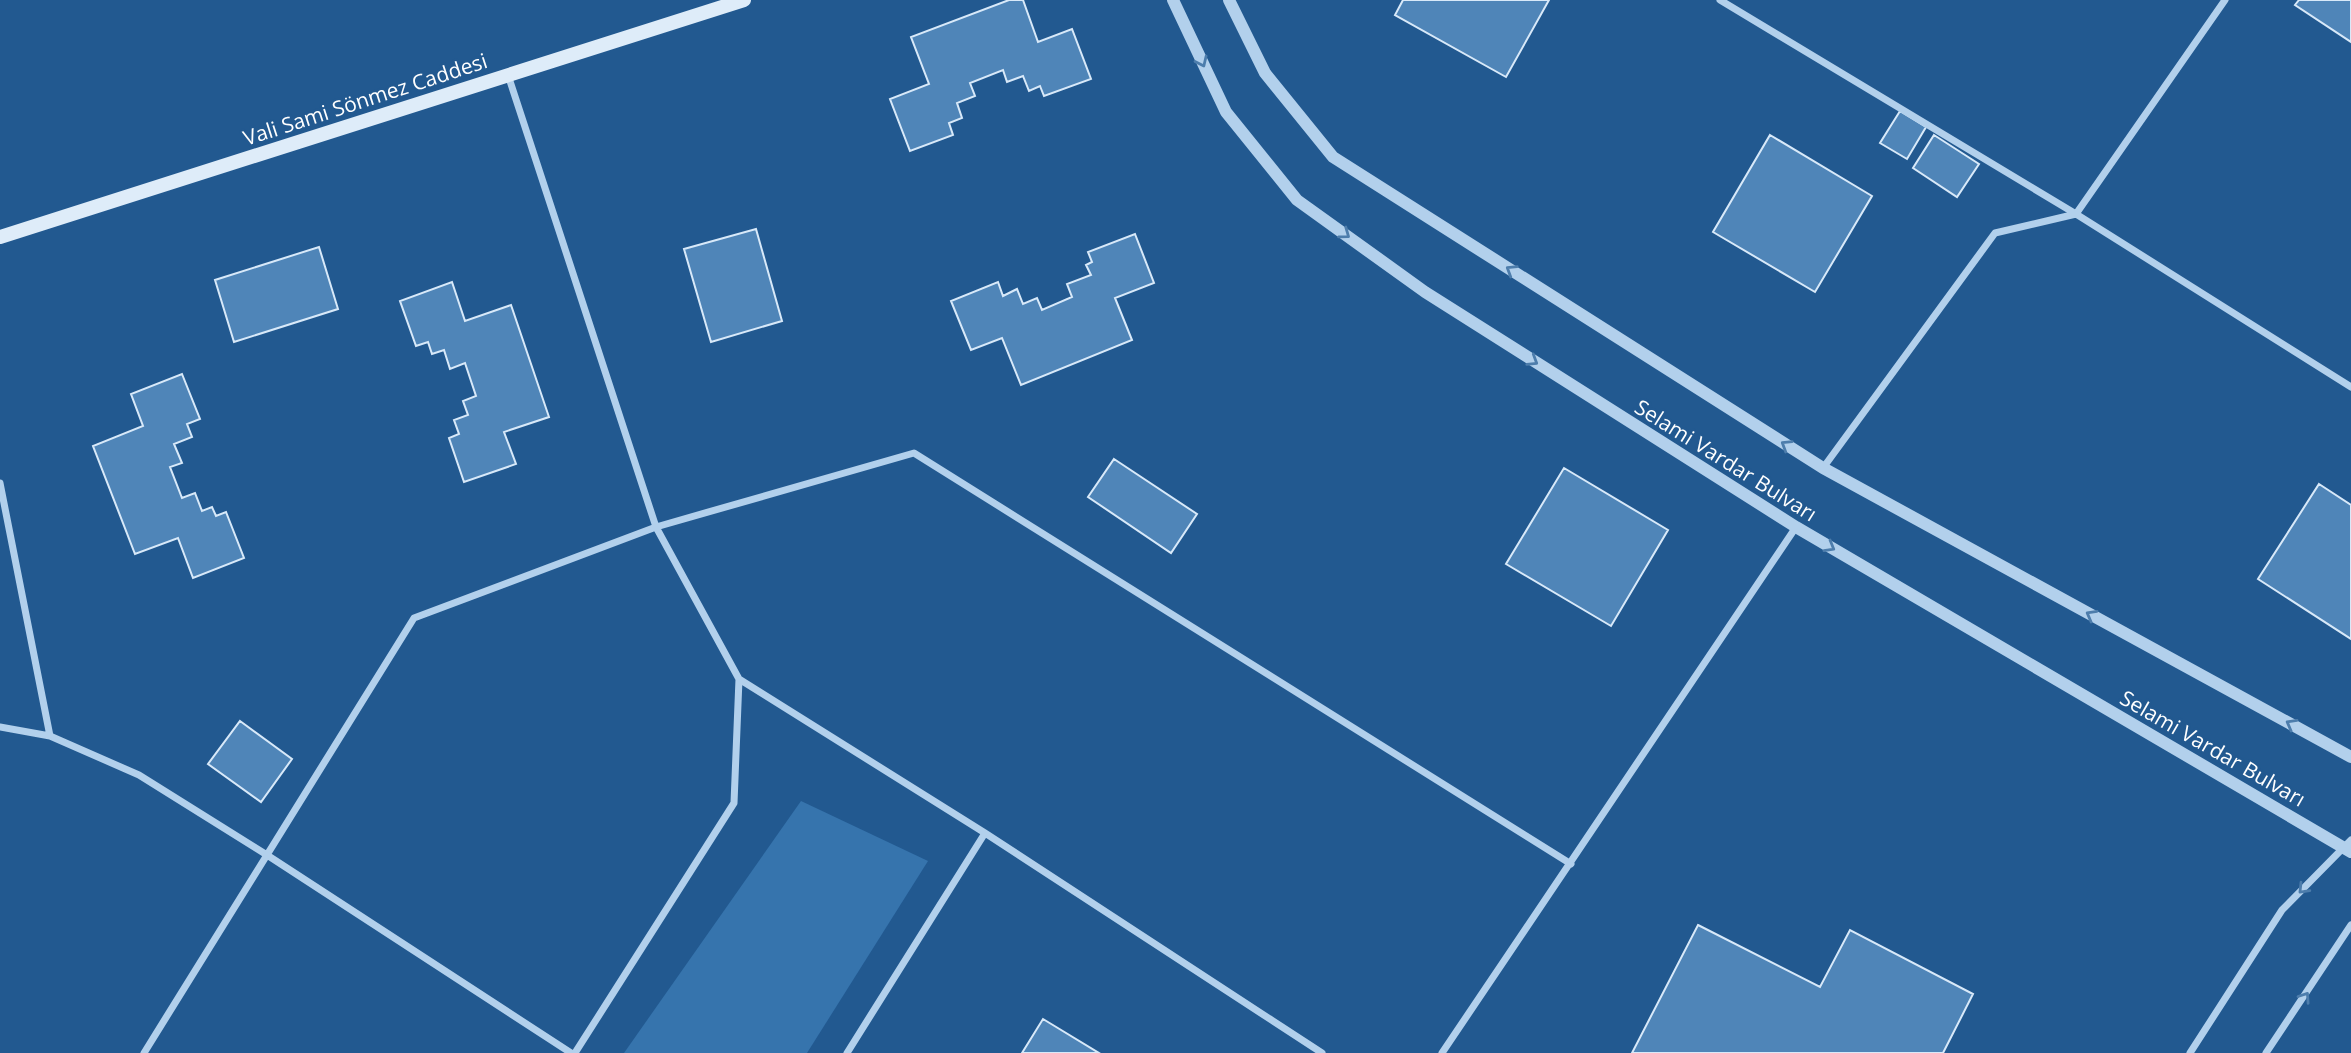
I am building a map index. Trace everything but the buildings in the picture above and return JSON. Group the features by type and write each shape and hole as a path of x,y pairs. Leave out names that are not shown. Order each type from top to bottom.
{"main road":[{"name":"Vali Sami Sönmez Caddesi","path":"0,237 744,0"}],"street":[{"name":"Selami Vardar Bulvarı","path":"1173,0 1226,112 1297,200 1424,292 1796,527 2348,846"},
{"path":"1229,0 1265,73 1333,157 1823,468 2351,757"},
{"path":"1720,0 2076,214 2351,387"},
{"path":"1823,468 1995,233 2076,214 2225,0"},
{"path":"508,75 656,527 739,679 985,833 1322,1053"},
{"path":"144,1053 414,618 656,527 914,453 1571,864"},
{"path":"0,483 50,736"},
{"path":"1442,1053 1796,527"},
{"path":"0,727 50,736 139,775 573,1053 734,803 739,679"},
{"path":"847,1053 985,833"},
{"path":"2190,1053 2282,910 2348,846"},
{"path":"2266,1053 2351,925"}],"shaded area":[{"path":"801,801 928,861 807,1053 624,1053"}]}
